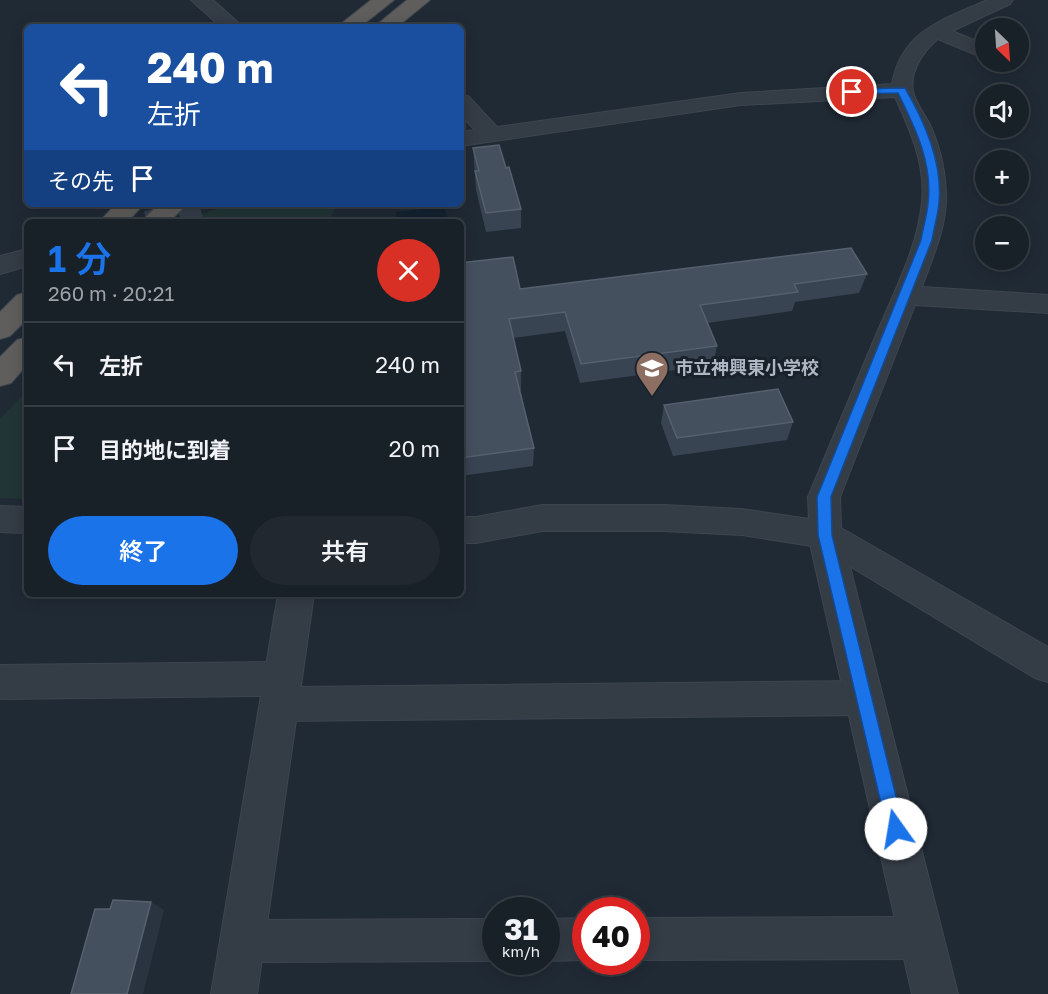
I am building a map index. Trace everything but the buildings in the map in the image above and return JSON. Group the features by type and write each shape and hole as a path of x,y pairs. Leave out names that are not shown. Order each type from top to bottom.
{"highway":[{"path":"351,24 384,0"},
{"path":"388,24 420,0"},
{"path":"115,219 128,207"},
{"path":"157,219 171,207"},
{"path":"0,329 24,305"},
{"path":"0,375 24,350"}],"street":[{"path":"201,0 229,24"},
{"path":"935,994 825,535 824,497 926,240 934,192 933,170 921,129 902,90 906,67 920,43 936,31 1003,0"},
{"path":"936,31 975,48"},
{"path":"464,138 741,99 902,90"},
{"path":"464,105 490,133"},
{"path":"0,265 24,258"},
{"path":"906,295 1048,304"},
{"path":"464,530 476,530 542,518 663,518 742,522 825,535 1048,666"},
{"path":"0,519 24,520"},
{"path":"234,994 296,597"},
{"path":"0,682 281,692 865,698"},
{"path":"650,939 922,938"},
{"path":"242,941 482,940"}],"shaded area":[{"path":"224,207 336,207 330,219 191,219"},
{"path":"24,393 24,499 0,498 0,419"}],"water":[{"path":"445,207 447,219 397,219 396,212"}],"tunnel":[{"path":"157,219 198,207"}],"place":[{"name":"市立神興東小学校","path":"652,397"}],"route":[{"path":"852,92 902,90 921,129 933,170 934,202 926,240 824,497 825,535 896,829"}]}
